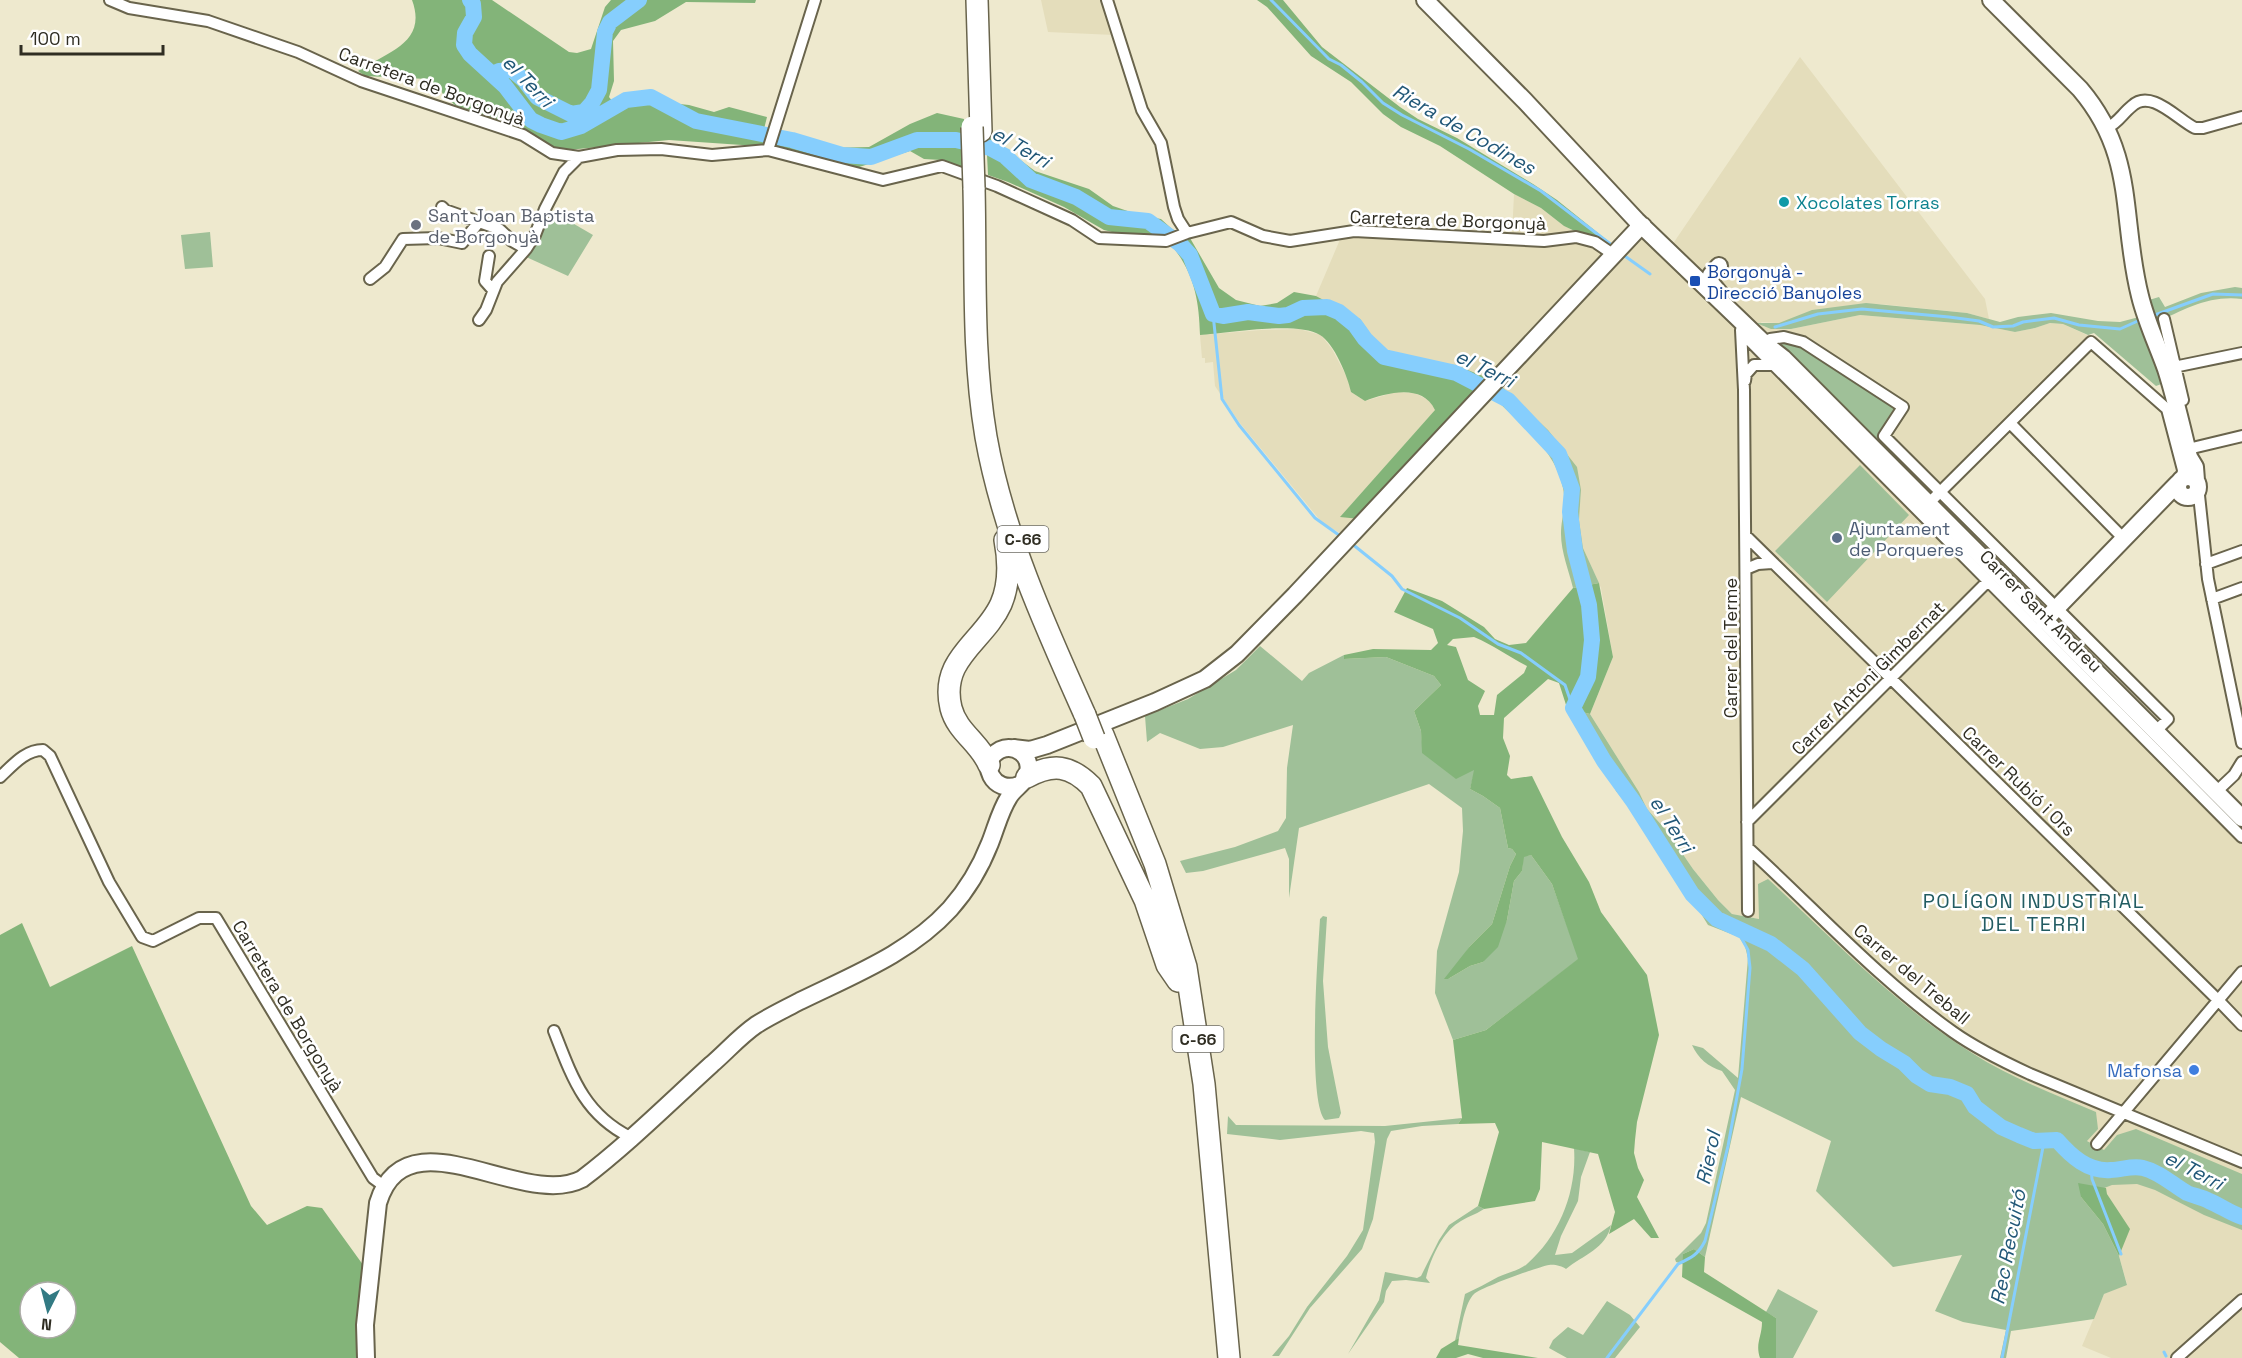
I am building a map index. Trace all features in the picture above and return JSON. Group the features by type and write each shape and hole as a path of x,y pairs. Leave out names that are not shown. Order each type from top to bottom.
{"highway":[{"path":"973,0 967,45 971,62 976,129"},
{"name":"C-66","path":"973,0 978,189 986,357 998,446 1020,530 1089,713 1155,864 1174,921 1188,977 1204,1084 1229,1358"},
{"name":"C-66","path":"978,189 976,329 979,386 986,437 1000,501 1037,601 1089,713"},
{"path":"993,774 987,758 959,726 949,694 955,665 995,615 1007,585 1008,565 1000,517 1000,501"},
{"name":"C-66","path":"1099,737 1153,887 1178,981 1197,1127 1217,1358"},
{"path":"1025,776 1057,767 1071,770 1091,786 1144,900 1167,965 1178,981"}],"main road":[{"path":"1425,0 1525,101 1640,227 1680,253 1700,275 1712,274"},
{"path":"1991,0 2080,89 2092,103 2107,128 2118,154 2123,175 2131,253 2145,312 2151,330 2171,368 2195,467 2190,488 2158,506 2044,621"},
{"path":"1525,101 1534,106 1595,165 1680,253 1739,324 1778,362 1934,498 2044,621 2242,818"},
{"path":"1000,814 1001,798 993,774 997,752 1014,748 1030,750 1047,745 1187,688 1219,669 1237,654 1295,595 1619,250 1640,227 1640,216 1614,190 1595,165"},
{"path":"1712,274 1727,296 1770,339 1778,362"},
{"path":"1712,274 1711,284 1730,305 1739,324"},
{"path":"366,1358 365,1325 378,1203 384,1186 395,1173 413,1163 436,1162 546,1185 566,1185 582,1179 755,1026 902,950 935,925 964,892 989,847 1000,814 1010,796 1025,776 1036,754 1047,745"},
{"path":"1014,748 1024,754 1025,776"},
{"path":"993,774 1007,788 1025,776"}],"street":[{"name":"Carretera de Borgonyà","path":"110,0 129,8 208,21 298,52 361,81 523,135 552,153 579,157 617,150 661,149 712,155 768,150 883,180 942,166 998,186 1072,220 1099,238 1166,241 1231,222 1263,236 1290,241 1354,231 1544,241 1576,237 1619,250"},
{"path":"768,150 815,0"},
{"path":"1107,0 1142,110 1161,143 1174,207 1187,233"},
{"path":"2107,128 2118,123 2133,104 2141,101 2153,101 2195,128 2242,117"},
{"path":"479,320 486,310 497,282 536,235 544,208 564,172 579,157"},
{"path":"442,207 499,229 512,241 526,249"},
{"path":"370,279 385,267 403,239 438,238 462,243 479,222"},
{"path":"489,256 485,280 493,291"},
{"path":"2164,319 2171,368 2242,353"},
{"name":"Carrer del Terme","path":"1739,324 1744,384 1748,911"},
{"path":"1770,339 1784,337 1803,342 1903,407 1884,436 1934,498 2056,608 2168,719 2155,732"},
{"path":"1934,498 2091,342 2167,409 2190,488 2212,599 2239,711 2242,743"},
{"path":"1744,384 1746,374 1754,365 1778,362"},
{"name":"Carrer Sant Andreu","path":"1778,362 1988,581 2242,837"},
{"path":"2010,423 2124,539"},
{"path":"2191,451 2242,436"},
{"name":"Carrer Rubió i Ors","path":"1746,536 2242,1025"},
{"path":"2206,564 2242,551"},
{"path":"1746,568 1772,563"},
{"name":"Carrer Antoni Gimbernat","path":"1747,822 1988,581"},
{"path":"2212,599 2242,588"},
{"name":"Carretera de Borgonyà","path":"0,777 19,759 33,750 43,750 50,756 109,882 142,937 153,941 199,918 216,918 372,1178 384,1186"},
{"path":"2216,792 2234,775 2242,762"},
{"path":"1747,797 1770,798"},
{"name":"Carrer del Treball","path":"1748,848 1876,970 1955,1033 1998,1059 2242,1162"},
{"path":"2097,1144 2242,972"},
{"path":"554,1031 572,1077 589,1106 612,1128 630,1137"},
{"path":"2177,1358 2242,1300"}],"shaded area":[{"path":"1041,0 1103,0 1114,35 1048,32"},
{"path":"1800,57 1985,299 1989,319 1967,313 1880,304 1779,323 1761,322 1764,327 1791,329 1860,315 1980,325 2015,332 2050,323 2063,324 2087,335 2090,333 2091,342 1929,504 2242,820 2242,1358 2111,1358 2082,1346 2104,1294 2127,1284 2119,1256 2129,1229 2107,1194 2095,1146 1759,919 1732,914 1718,900 1667,831 1647,809 1639,792 1590,714 1613,657 1601,588 1583,548 1579,520 1581,490 1498,383 1455,365 1412,362 1386,352 1381,349 1360,319 1316,296 1344,230 1512,235 1514,194 1541,208 1564,226 1598,242 1616,255 1648,220 1672,245"},
{"path":"1299,329 1321,335 1332,349 1349,381 1351,392 1365,401 1396,392 1415,393 1428,400 1436,409 1341,516 1360,519 1345,535 1324,525 1239,422 1215,386 1213,362 1205,363 1205,358 1202,358 1200,335"}],"green space":[{"path":"412,0 492,0 569,52 577,53 591,49 605,7 611,0 756,0 755,3 686,2 655,21 621,30 613,41 614,81 609,97 613,102 652,96 670,103 689,105 714,112 729,107 767,117 764,129 827,148 869,147 910,124 937,113 964,119 966,168 941,160 924,159 910,151 856,168 773,147 669,140 568,150 551,146 506,122 455,105 444,96 438,85 427,79 365,76 358,71 392,52 410,36 414,27 415,15"},
{"path":"1257,0 1283,0 1322,47 1400,107 1418,119 1457,138 1557,200 1613,245 1610,250 1564,226 1541,208 1514,194 1440,146 1401,127 1383,114 1351,82 1311,56 1267,7"},
{"path":"986,134 1035,171 1089,189 1113,206 1142,216 1161,219 1172,229 1190,238 1219,288 1236,300 1260,306 1277,303 1294,292 1316,296 1360,319 1381,349 1386,352 1412,362 1455,365 1488,378 1360,519 1340,517 1435,410 1429,402 1422,396 1403,392 1365,401 1351,392 1344,369 1330,345 1320,335 1309,331 1279,328 1200,335 1193,283 1182,260 1165,238 1124,235 1104,230 1064,207 988,175"},
{"path":"550,210 593,235 568,276 524,256 535,245"},
{"path":"210,232 213,267 185,269 181,235"},
{"path":"2235,287 2242,288 2242,299 2208,301 2156,323 2149,300 2159,297 2165,307 2201,293"},
{"path":"1866,303 1967,313 2000,322 2051,313 2098,321 2120,322 2139,317 2164,383 2156,386 2094,333 2088,335 2063,324 2050,323 2015,332 1980,325 1860,315 1791,329 1771,329 1756,323 1779,323 1812,310"},
{"path":"1785,343 1813,353 1827,361 1895,407 1877,435 1925,483 1921,487 1780,345"},
{"path":"1500,385 1548,430 1577,467 1581,490 1579,520 1583,548 1599,583 1573,588 1561,541 1564,501 1559,474 1552,460 1534,436 1490,394"},
{"path":"1860,465 1909,515 1827,602 1775,551"},
{"path":"1599,583 1613,657 1590,714 1567,708 1559,683 1548,679 1504,718 1503,738 1510,756 1507,775 1511,779 1532,776 1562,837 1589,882 1601,912 1647,975 1659,1035 1637,1122 1634,1153 1644,1180 1637,1197 1659,1238 1651,1238 1634,1219 1609,1234 1615,1212 1598,1154 1542,1142 1540,1189 1535,1201 1484,1209 1478,1206 1499,1132 1495,1123 1458,1124 1462,1118 1453,1040 1486,1030 1578,959 1552,884 1531,855 1524,857 1522,871 1514,881 1507,920 1498,947 1483,962 1444,979 1470,946 1492,924 1516,854 1508,848 1500,808 1470,789 1474,770 1456,779 1422,753 1421,731 1414,711 1441,685 1434,676 1386,657 1344,659 1344,655 1373,649 1431,650 1438,643 1433,629 1394,612 1407,588 1442,601 1484,627 1495,639 1509,645 1526,643 1573,588","holes":["1474,637 1527,666 1524,673 1497,695 1494,715 1480,715 1478,706 1485,691 1468,680 1456,647 1447,645 1453,639"]},
{"path":"1260,646 1302,681 1309,673 1344,655 1344,659 1386,657 1434,676 1441,685 1414,711 1421,731 1423,753 1475,770 1470,789 1500,808 1508,848 1516,854 1492,924 1470,946 1448,979 1470,966 1483,962 1507,920 1514,881 1522,871 1523,856 1531,855 1552,884 1579,959 1486,1030 1453,1040 1435,993 1437,951 1459,872 1463,831 1462,808 1429,784 1299,828 1289,898 1289,859 1285,848 1203,871 1186,873 1180,861 1235,847 1278,831 1286,818 1287,768 1293,725 1223,747 1200,749 1160,733 1147,742 1145,716 1188,699 1236,670"},
{"path":"1567,708 1590,714 1639,792 1647,809 1667,831 1718,900 1732,914 1759,919 1758,884 1768,879 1866,971 1944,1034 2002,1070 2096,1112 2098,1129 2087,1141 2104,1150 2117,1135 2136,1129 2242,1174 2242,1230 2137,1184 2112,1185 2081,1197 2103,1224 2119,1256 2127,1285 2104,1294 2094,1319 2011,1331 2006,1358 2000,1358 2006,1330 1963,1322 1935,1311 1962,1255 1893,1267 1816,1191 1831,1141 1741,1097 1705,1257 1694,1249 1683,1254 1683,1264 1676,1262 1675,1259 1701,1233 1706,1223 1735,1090 1722,1071 1704,1061 1692,1045 1703,1048 1738,1078 1748,958 1745,946 1739,937 1708,925 1654,837 1616,791 1609,774 1575,726"},
{"path":"1323,916 1327,917 1323,981 1328,1047 1341,1113 1339,1118 1325,1120 1316,1085 1315,1056 1317,961 1320,919"},
{"path":"22,923 50,987 132,946 251,1206 267,1225 307,1206 322,1208 366,1269 359,1358 19,1358 0,1342 0,935"},
{"path":"1228,1116 1236,1125 1385,1126 1462,1118 1458,1124 1391,1131 1387,1139 1373,1219 1362,1249 1310,1308 1279,1356 1272,1356 1347,1256 1363,1230 1375,1142 1374,1133 1361,1131 1280,1140 1227,1134"},
{"path":"1574,1148 1590,1152 1581,1177 1578,1201 1561,1236 1555,1255 1572,1253 1611,1225 1604,1240 1593,1251 1566,1269 1549,1265 1498,1282 1474,1294 1466,1308 1459,1338 1455,1341 1465,1294 1524,1266 1549,1240 1569,1196 1573,1180"},
{"path":"2078,1183 2106,1188 2107,1194 2130,1229 2119,1256 2103,1224 2081,1197"},
{"path":"1478,1206 1484,1209 1452,1227 1442,1240 1426,1278 1430,1283 1392,1281 1386,1291 1384,1302 1348,1354 1379,1300 1385,1272 1417,1278 1421,1276 1449,1225"},
{"path":"1694,1249 1705,1257 1704,1272 1776,1318 1776,1358 1760,1358 1758,1344 1762,1322 1682,1277 1683,1254"},
{"path":"1778,1289 1818,1311 1793,1358 1776,1358 1776,1318 1766,1312"},
{"path":"1607,1301 1630,1315 1640,1327 1615,1358 1567,1358 1549,1348 1553,1340 1568,1327 1583,1335"},
{"path":"1459,1338 1458,1345 1538,1358 1483,1358 1468,1354 1456,1358 1436,1358 1441,1349"}],"waterway":[{"name":"el Terri","path":"470,0 473,4 474,17 465,33 464,45 470,54 505,86 531,120 541,125 561,132 581,126 626,100 651,97 696,121 792,140 842,155 871,157 917,140 956,140 990,148 1005,156 1031,180 1076,197 1109,217 1148,221 1180,244 1190,255 1213,314 1223,316 1248,312 1279,316 1288,315 1303,308 1327,307 1339,312 1355,325 1365,339 1384,357 1456,373 1508,400 1559,454 1572,489 1570,512 1575,551 1589,605 1592,640 1588,677 1573,708 1604,761 1633,801 1692,894 1717,919 1771,944 1803,969 1860,1033 1881,1049 1904,1063 1917,1076 1930,1084 1950,1087 1967,1094 1975,1107 2001,1127 2034,1141 2057,1140 2068,1152 2087,1166 2103,1170 2135,1167 2149,1170 2187,1193 2242,1217"},
{"path":"492,74 512,70 524,80 537,97 571,114 584,112 599,90 605,32 610,22 639,0"},
{"name":"Riera de Codines","path":"1271,0 1329,59 1341,65 1362,82 1383,103 1541,191 1613,246"},
{"name":"el Terri","path":"715,125 717,130"},
{"name":"Riera de Codines","path":"1622,254 1650,274"},
{"name":"Riera de Codines","path":"2152,316 2213,294 2242,295"},
{"name":"Riera de Codines","path":"1775,327 1818,314 1862,309 1979,321 1993,327 2013,326 2023,322 2054,318 2079,325 2120,329 2140,320"},
{"path":"1213,314 1222,399 1239,425 1315,518 1343,538"},
{"path":"1351,543 1392,576 1402,589 1460,618 1498,644 1521,653 1565,685 1573,708"},
{"name":"Rierol","path":"1607,1358 1678,1264 1700,1250 1705,1241 1728,1146 1742,1069 1750,968 1748,950 1737,930"},
{"name":"Rec Recuitó","path":"2002,1358 2044,1142"},
{"path":"2091,1167 2092,1179 2121,1254"},
{"path":"2164,1352 2166,1356"}],"place":[{"name":"Xocolates Torras","path":"1784,202"},
{"name":"Sant Joan Baptista de Borgonyà","path":"416,225"},
{"name":"Borgonyà - Direcció Banyoles","path":"1695,281"},
{"name":"Ajuntament de Porqueres","path":"1837,538"},
{"name":"Mafonsa","path":"2194,1070"}],"district":[{"name":"POLÍGON INDUSTRIAL DEL TERRI","path":"2034,912"}]}
